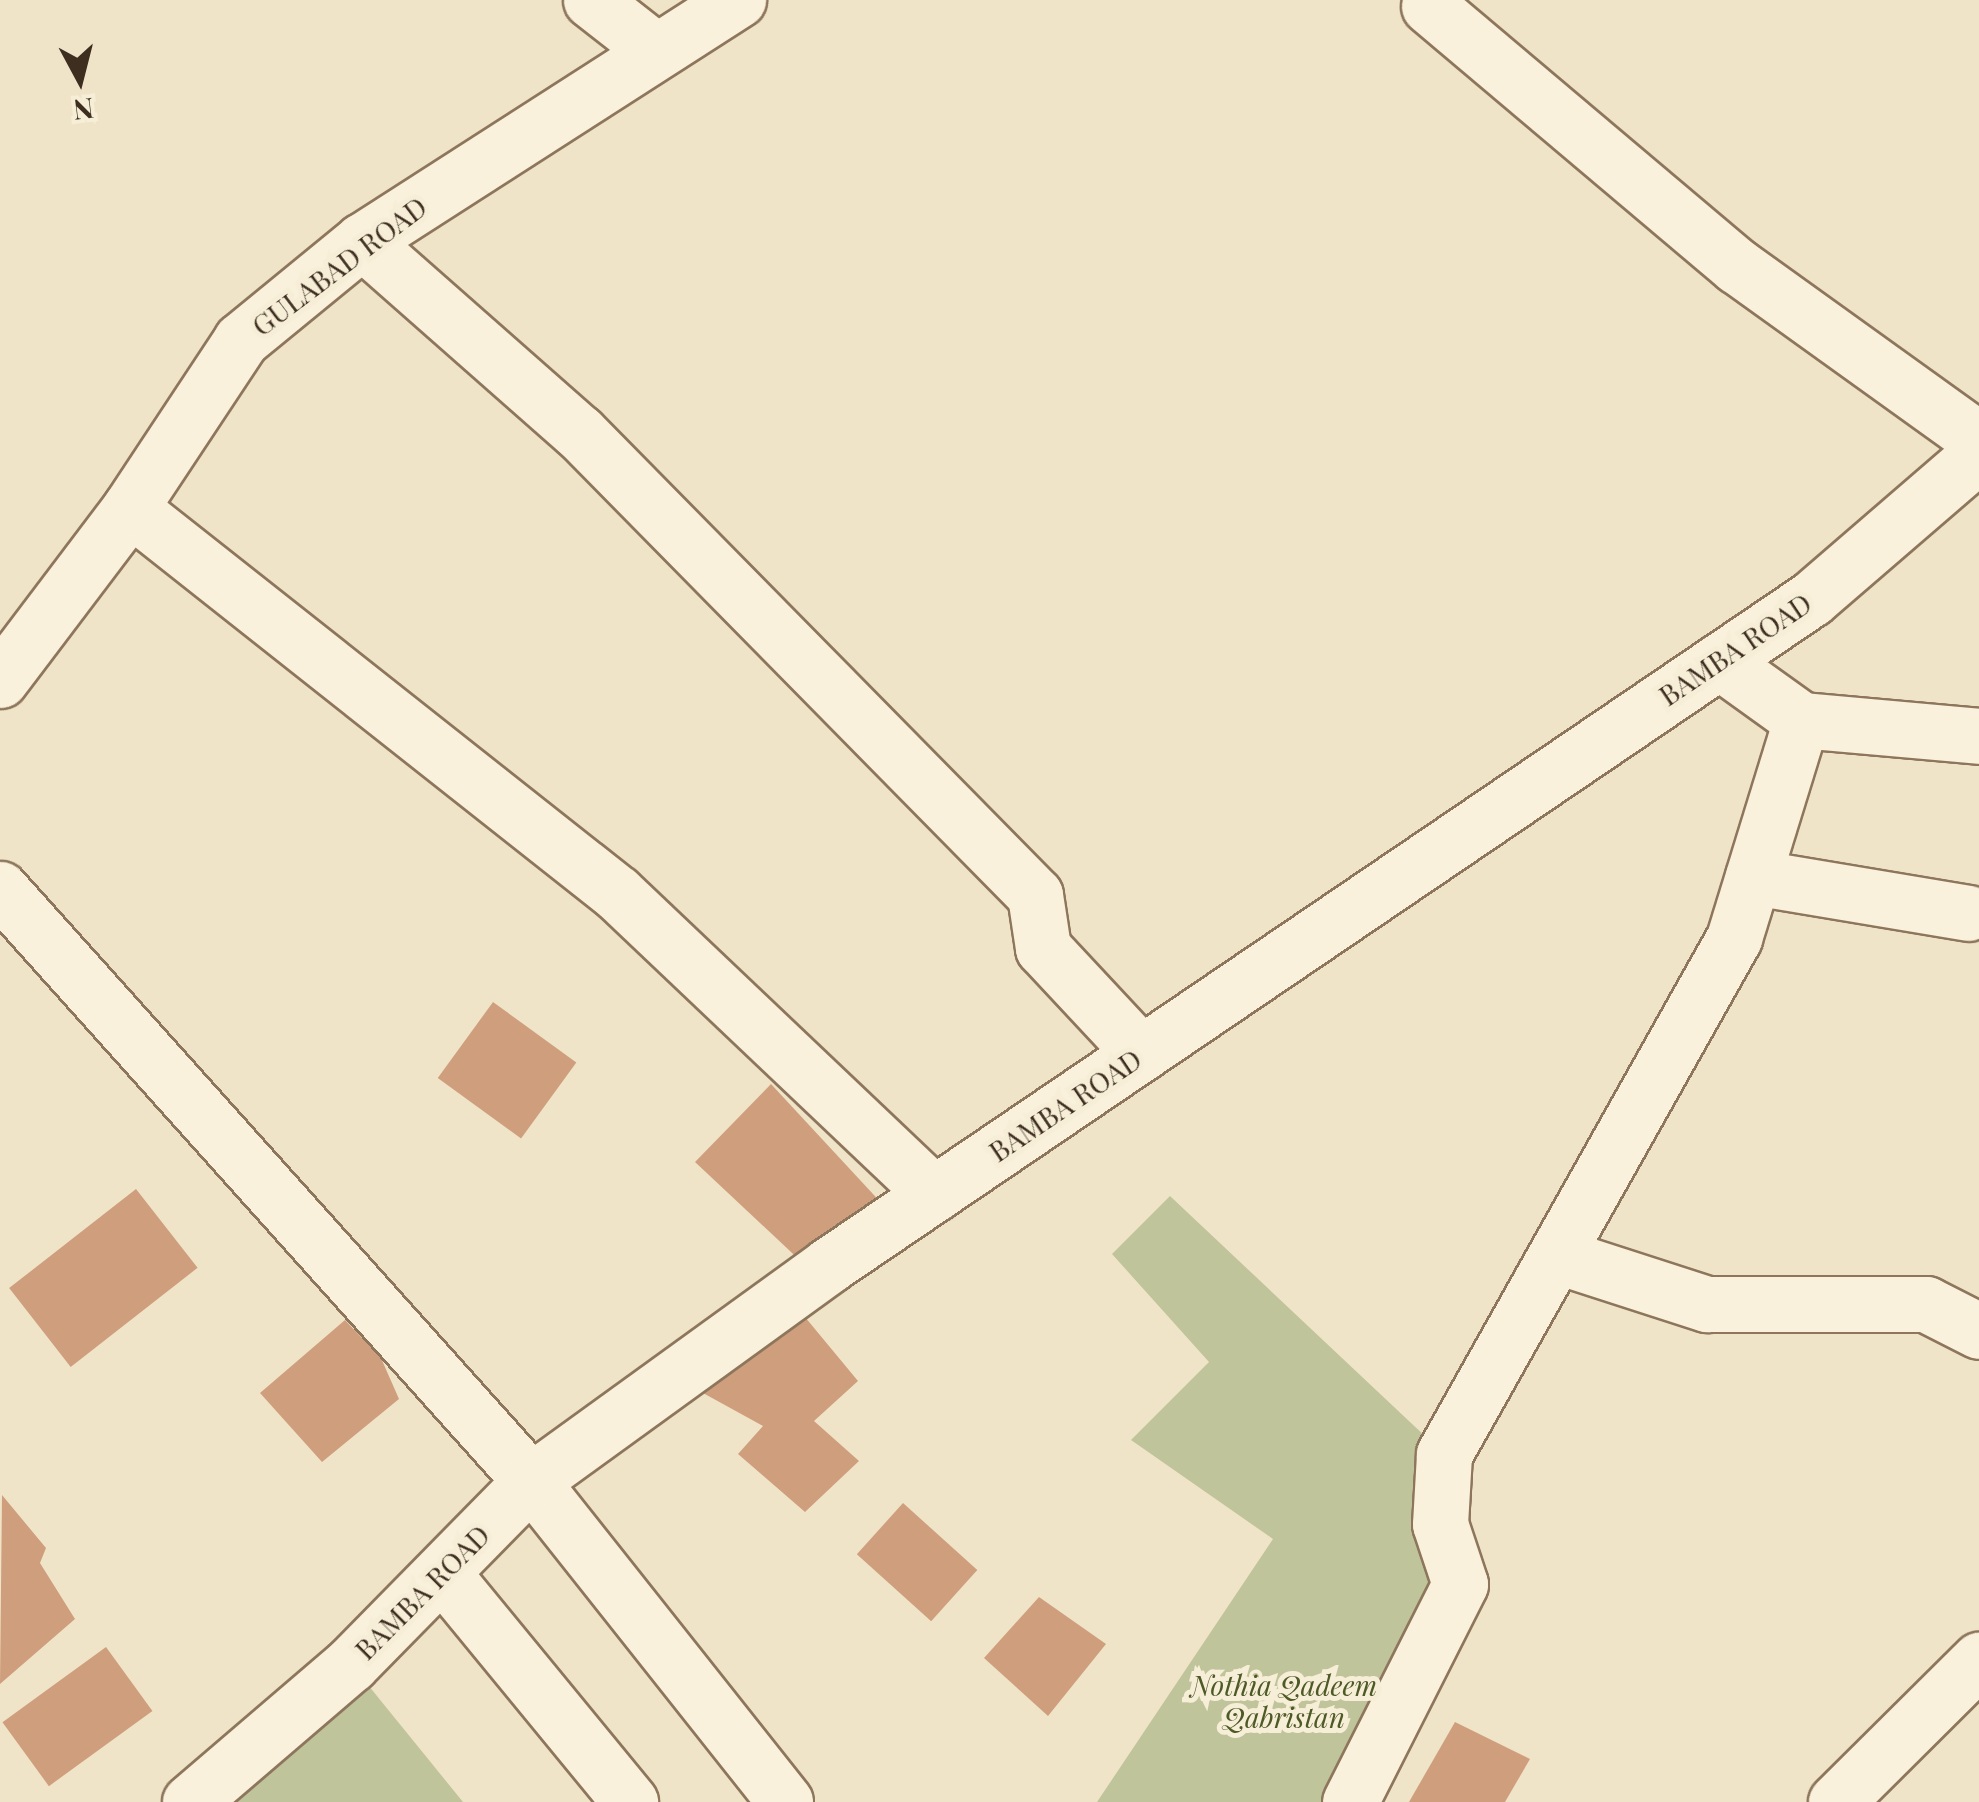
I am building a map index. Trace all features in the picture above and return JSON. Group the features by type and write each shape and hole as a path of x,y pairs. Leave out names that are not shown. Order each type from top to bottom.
{"street":[{"path":"591,0 655,50"},
{"name":"GULABAD ROAD","path":"0,680 130,508 241,340 362,240 738,0"},
{"path":"1429,6 1737,266 1979,440"},
{"path":"362,240 593,446 1035,894 1043,948 1141,1053"},
{"name":"BAMBA ROAD","path":"190,1802 443,1574 530,1481 934,1194 1812,599 1979,454"},
{"path":"130,508 616,893 934,1194"},
{"path":"1719,661 1801,720 1979,736"},
{"path":"1350,1802 1460,1584 1440,1524 1444,1454 1734,938 1801,720"},
{"path":"1753,877 1968,913"},
{"path":"0,889 530,1481 785,1802"},
{"path":"1558,1256 1707,1304 1926,1304 1979,1330"},
{"path":"443,1574 630,1802"},
{"path":"1836,1802 1979,1660"}],"green space":[{"name":"Nothia Qadeem Qabristan","path":"1170,1196 1444,1454 1460,1584 1343,1802 1097,1802 1273,1539 1131,1440 1209,1362 1112,1254"},
{"path":"351,1664 463,1802 190,1802"}],"building":[{"path":"493,1002 576,1063 521,1139 438,1078"},
{"path":"771,1084 886,1208 807,1267 695,1162"},
{"path":"136,1189 198,1268 71,1367 9,1288"},
{"path":"800,1311 858,1381 814,1421 859,1461 805,1512 738,1454 763,1426 703,1393"},
{"path":"345,1320 381,1358 399,1399 322,1462 260,1393"},
{"path":"2,1495 46,1548 40,1563 75,1619 0,1684"},
{"path":"903,1503 977,1570 931,1621 857,1554"},
{"path":"1039,1597 1106,1644 1048,1716 984,1658"},
{"path":"106,1647 152,1711 49,1786 2,1722"},
{"path":"1455,1722 1530,1759 1505,1802 1409,1802"}]}
